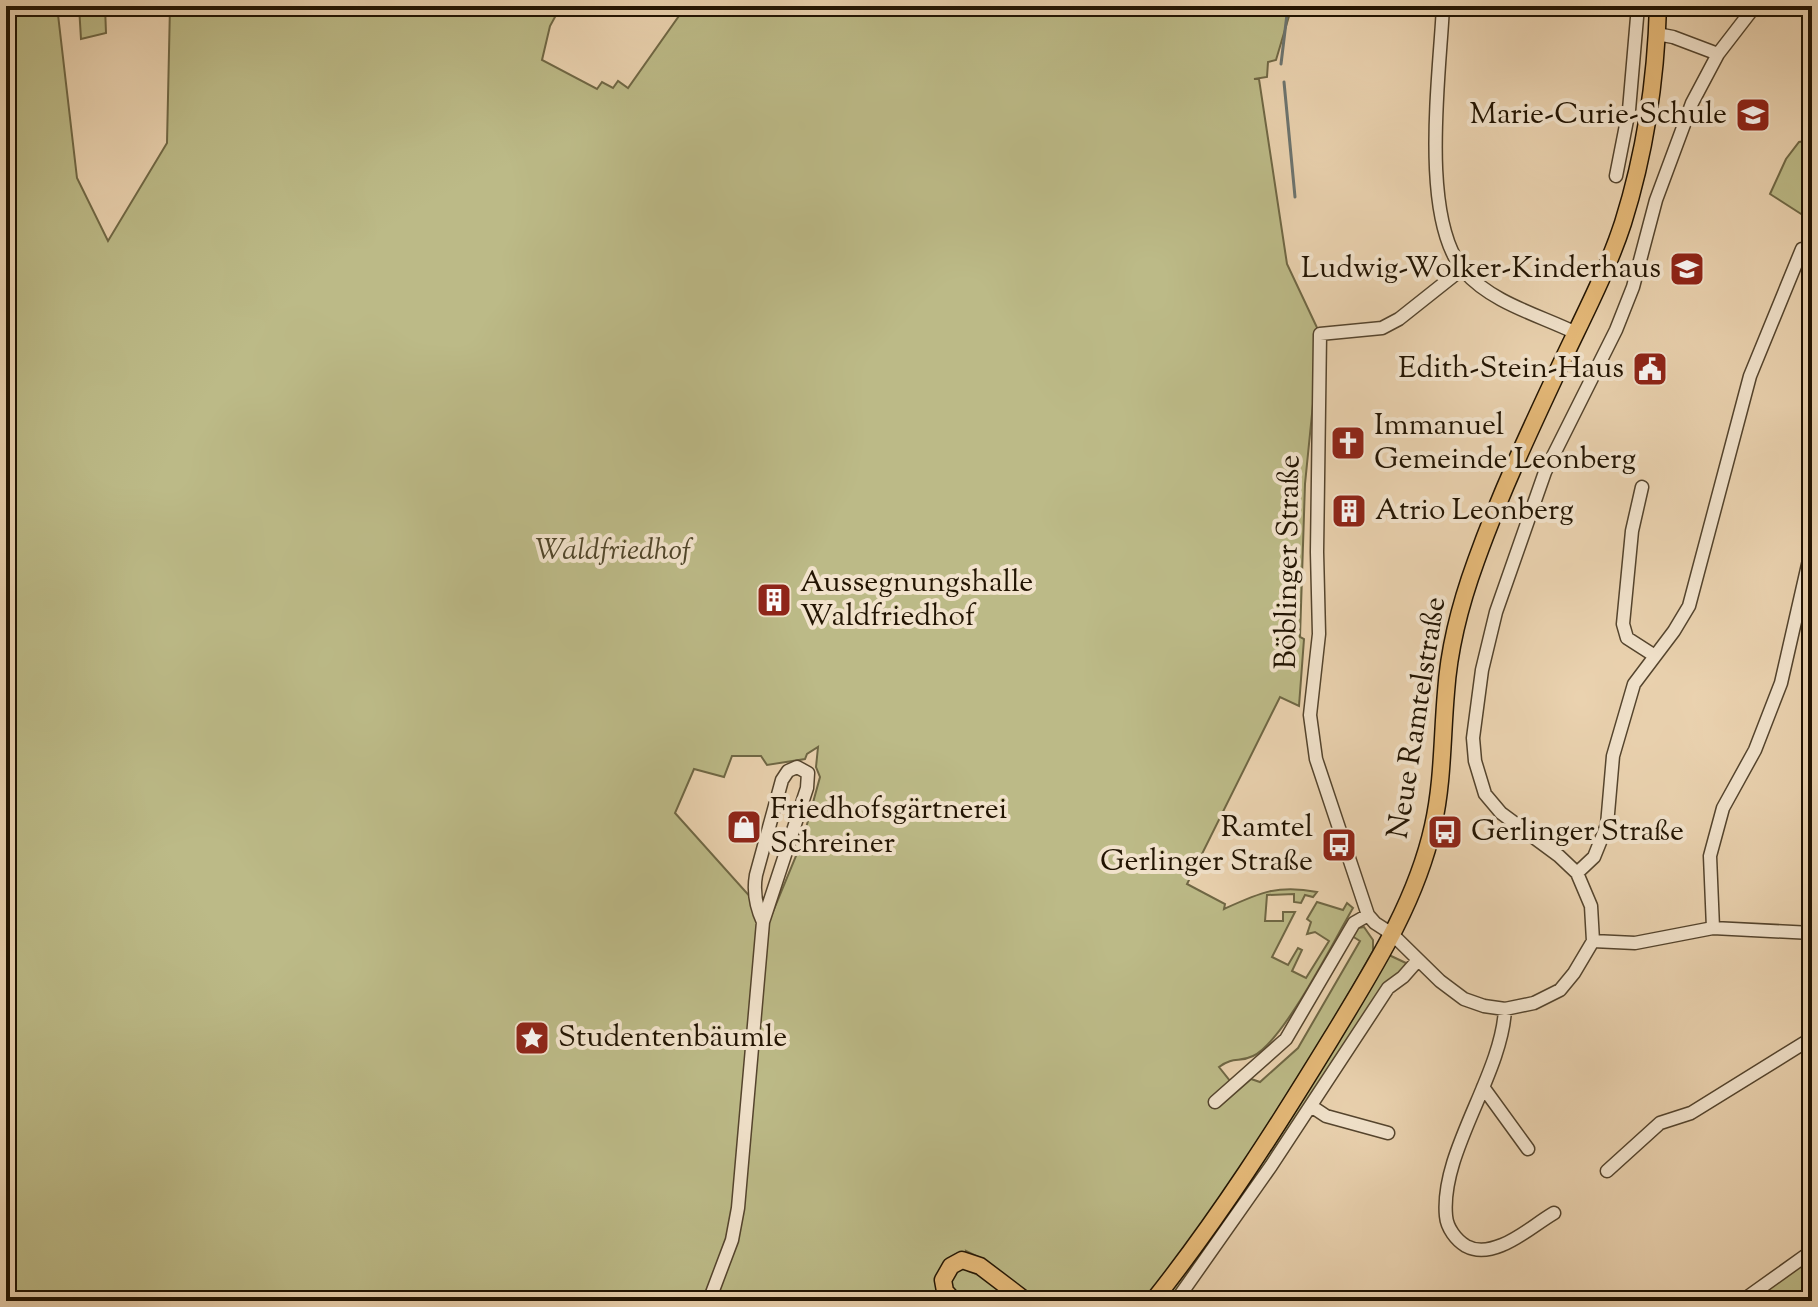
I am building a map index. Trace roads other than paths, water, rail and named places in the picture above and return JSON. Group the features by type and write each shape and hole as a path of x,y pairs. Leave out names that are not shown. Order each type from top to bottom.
{"main road":[{"name":"Neue Ramtelstraße","path":"1153,1301 1266,1143 1392,934 1418,877 1433,827 1442,768 1451,654 1474,566 1493,515 1607,264 1633,187 1648,117 1658,6"},
{"path":"954,1301 945,1291 944,1277 951,1266 962,1260 980,1266 1026,1301"}],"street":[{"path":"1443,6 1436,112 1436,189 1447,236 1462,269 1482,287 1509,303 1576,333"},
{"path":"1616,176 1629,110 1638,6"},
{"path":"1215,1102 1286,1039 1354,923 1368,915 1464,999 1505,1009 1534,1003 1560,990 1593,941 1591,906 1577,873 1501,813 1485,794 1475,761 1473,738 1482,670 1496,612 1545,472 1616,330 1633,287 1656,200 1692,103 1718,54 1755,6"},
{"path":"1657,34 1718,54"},
{"path":"1577,873 1594,857 1607,825 1613,756 1634,684 1689,606 1750,376 1802,249"},
{"name":"Böblinger Straße","path":"1368,915 1316,759 1310,715 1319,634 1320,334 1382,328 1399,319 1462,269"},
{"path":"1642,487 1632,531 1623,624 1627,638 1655,656"},
{"path":"1713,928 1710,856 1723,808 1755,750 1781,683 1812,547"},
{"path":"709,1301 732,1240 738,1208 763,922 807,788 808,773 797,767 788,771 782,780 756,875 757,908 763,922"},
{"path":"1593,941 1635,943 1713,928 1812,933"},
{"path":"1176,1301 1311,1106 1388,988 1418,960"},
{"path":"1505,1009 1504,1023 1452,1171 1446,1219 1452,1233 1462,1244 1488,1250 1513,1240 1554,1213"},
{"path":"1607,1171 1660,1123 1691,1113 1812,1038"},
{"path":"1483,1087 1528,1149"},
{"path":"1311,1106 1326,1116 1388,1133"},
{"path":"1742,1301 1812,1251"}],"waterway":[{"path":"1281,64 1288,6"},
{"path":"1284,82 1295,197"}],"place":[{"name":"Marie-Curie-Schule","path":"1753,115"},
{"name":"Ludwig-Wolker-Kinderhaus","path":"1687,269"},
{"name":"Edith-Stein-Haus","path":"1650,369"},
{"name":"Immanuel Gemeinde Leonberg","path":"1348,443"},
{"name":"Atrio Leonberg","path":"1349,511"},
{"name":"Aussegnungshalle Waldfriedhof","path":"774,600"},
{"name":"Friedhofsgärtnerei Schreiner","path":"744,827"},
{"name":"Gerlinger Straße","path":"1445,832"},
{"name":"Ramtel Gerlinger Straße","path":"1339,845"},
{"name":"Studentenbäumle","path":"532,1038"}],"park label":[{"name":"Waldfriedhof","path":"613,551"}]}
